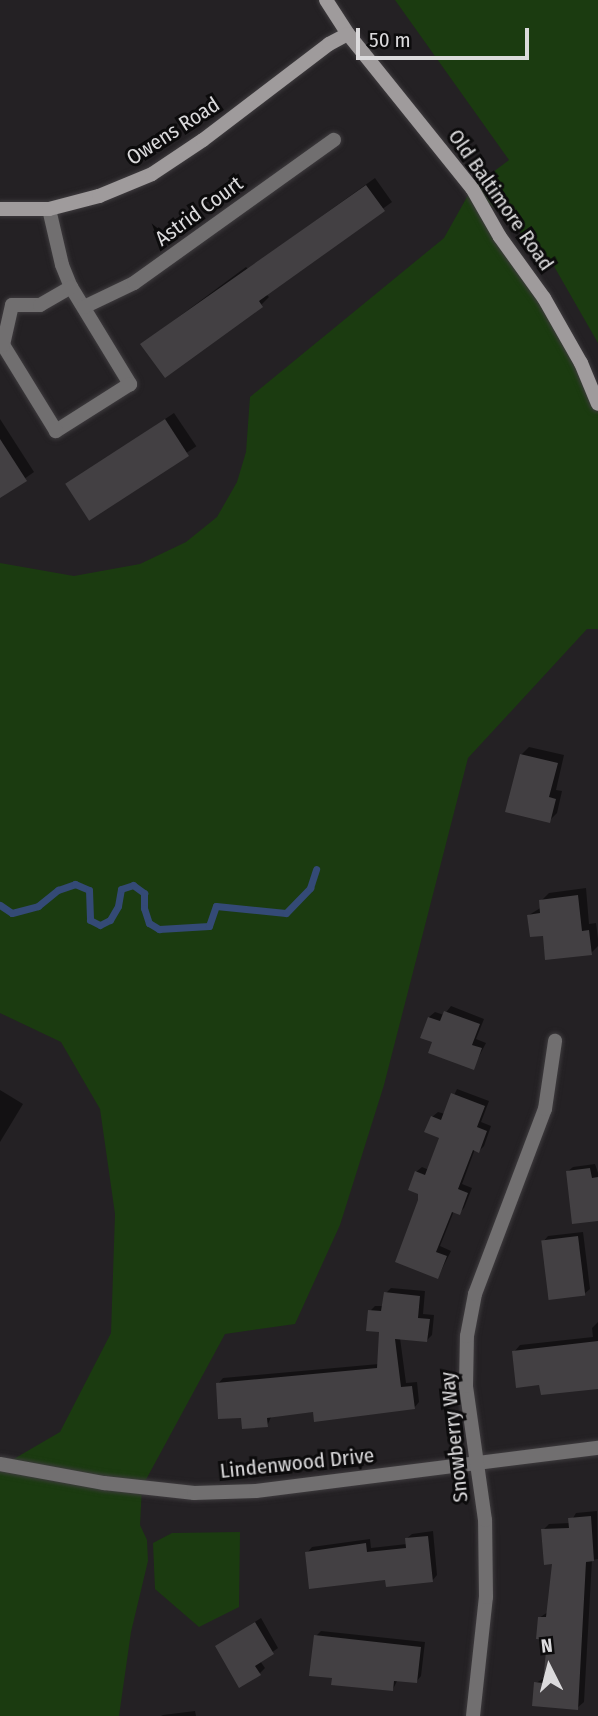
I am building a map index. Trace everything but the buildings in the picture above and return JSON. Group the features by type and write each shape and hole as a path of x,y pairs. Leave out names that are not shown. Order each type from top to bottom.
{"street":[{"name":"Old Baltimore Road","path":"326,0 348,34 472,188 500,237 544,298 581,363 598,404"},
{"name":"Owens Road","path":"0,209 49,209 99,196 152,174 204,140 329,44 348,34"},
{"name":"Astrid Court","path":"84,307 134,283 334,140"},
{"path":"49,209 62,265 71,286 130,384 56,430 4,345 12,305 40,305 71,286"},
{"name":"Snowberry Way","path":"473,1716 486,1597 485,1520 466,1386 467,1336 475,1294 545,1109 555,1041"},
{"name":"Lindenwood Drive","path":"0,1464 104,1483 194,1493 256,1491 598,1448"}],"green space":[{"path":"395,0 598,0 598,343 551,261 475,190 544,298 598,404 598,629 587,629 468,758 384,1085 340,1225 295,1324 225,1334 142,1487 140,1525 147,1540 148,1561 131,1632 119,1716 0,1716 0,1467 60,1432 111,1333 115,1214 100,1109 61,1042 0,1013 0,563 74,576 140,564 186,542 217,517 237,482 246,452 250,397 444,238 472,188 509,160"},
{"path":"240,1532 239,1607 199,1627 155,1589 153,1543 172,1533"}],"waterway":[{"path":"0,905 12,913 38,906 58,890 75,884 89,890 90,920 100,925 110,920 118,906 121,889 133,885 144,893 144,908 149,923 159,929 209,926 216,906 286,913 310,888 316,869"}]}
